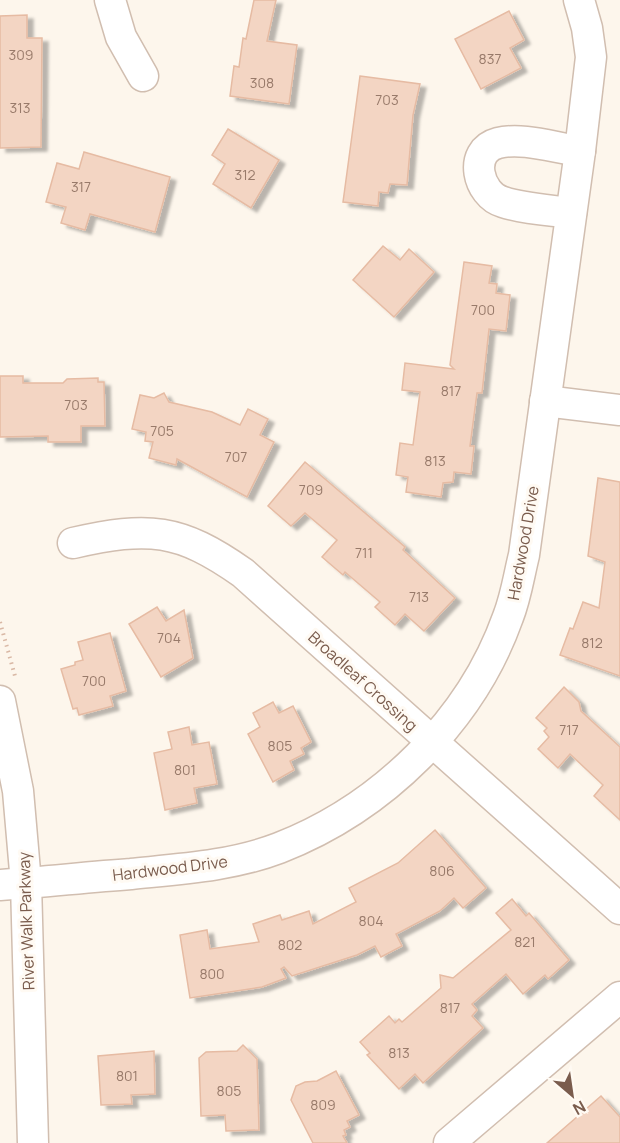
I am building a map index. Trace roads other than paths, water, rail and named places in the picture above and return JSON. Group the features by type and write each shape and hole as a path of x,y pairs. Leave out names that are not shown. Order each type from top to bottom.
{"street":[{"path":"110,0 121,37 143,76"},
{"name":"Hardwood Drive","path":"13,884 212,865 278,849 341,818 385,788 465,702 481,677 509,616 524,555 591,57 587,28 579,0"},
{"path":"571,213 502,202 482,187 478,174 480,163 488,149 494,144 511,141 580,151"},
{"path":"545,400 620,410"},
{"name":"Broadleaf Crossing","path":"73,543 117,533 151,532 183,538 211,551 243,573 620,909"},
{"name":"River Walk Parkway","path":"0,700 18,790 13,884 33,1143"},
{"path":"449,1143 620,997"}]}
